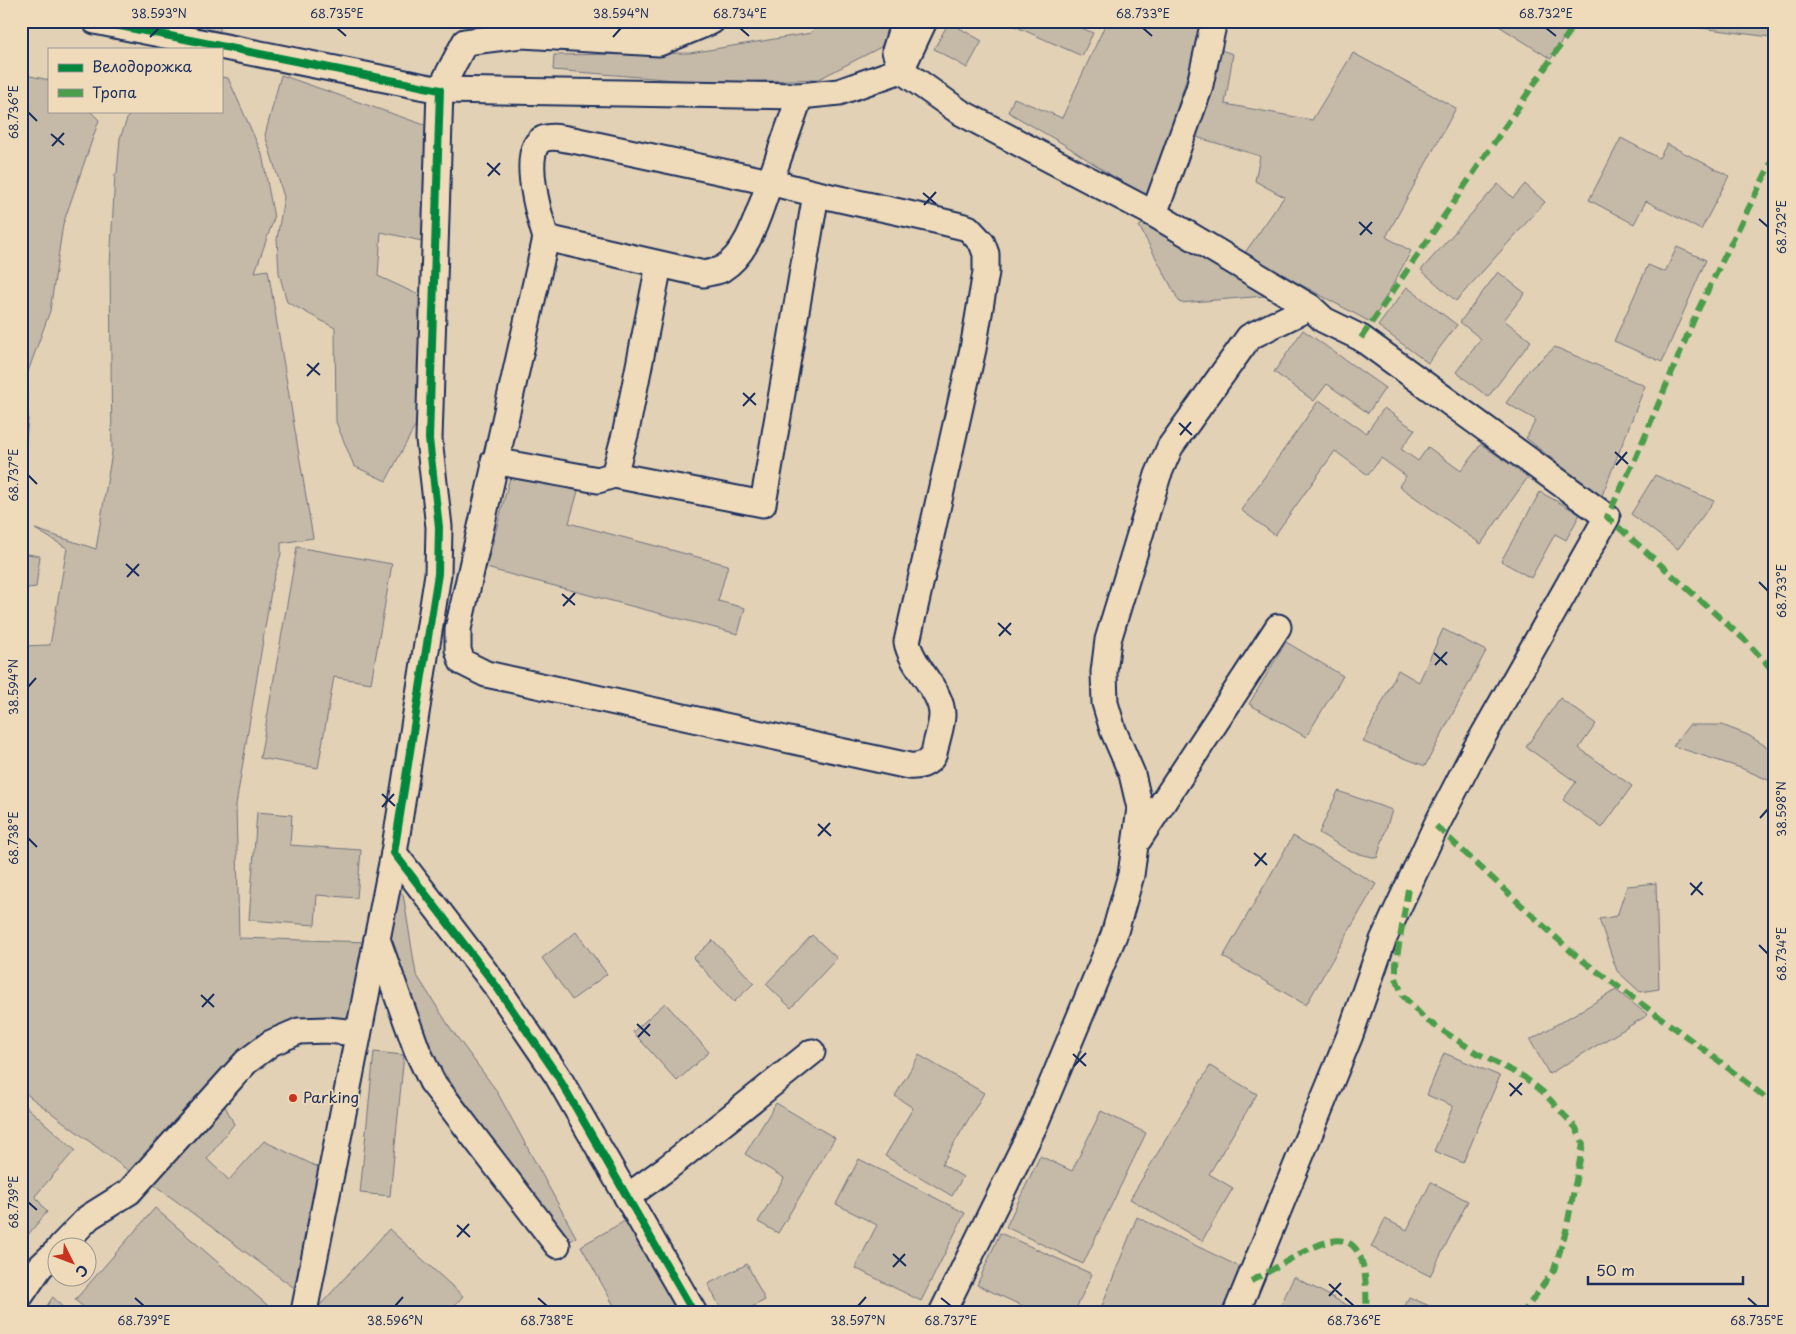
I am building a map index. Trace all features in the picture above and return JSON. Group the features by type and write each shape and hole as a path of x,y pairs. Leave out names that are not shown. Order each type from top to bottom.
{"street":[{"path":"95,21 440,90 800,96 839,92 902,70 924,21"},
{"path":"304,1312 357,1033 394,853 438,574 438,527 429,439 440,90 465,42 522,35 659,43 712,21"},
{"path":"904,21 895,51 902,70 960,112 1154,214 1310,307 1324,320 1361,338 1607,517 1474,752 1436,826 1383,940 1350,1035 1236,1313"},
{"path":"1154,214 1199,89 1214,21"},
{"path":"546,238 704,274 721,270 735,259 748,239 800,96"},
{"path":"550,137 573,140 770,182 968,228 976,234 986,254 986,272 973,349 907,642 910,654 931,686 942,714 934,755 929,761 917,767 486,674 469,667 459,656 458,629 494,461 546,238 532,180 533,151 541,139 550,137"},
{"path":"494,461 598,480 614,475 763,504 816,194"},
{"path":"614,475 626,431 659,265"},
{"path":"942,1313 1036,1124 1114,935 1131,875 1140,808 1132,774 1113,730 1104,703 1104,672 1108,640 1158,475 1170,447 1249,337 1310,307"},
{"path":"1137,841 1278,628"},
{"path":"394,853 496,986 557,1075 694,1313"},
{"path":"377,939 417,1050 432,1082 557,1245"},
{"path":"70,1236 90,1217 129,1192 246,1062 271,1043 299,1031 327,1030 357,1033"},
{"path":"627,1197 667,1168 812,1052"},
{"path":"21,1295 40,1267 48,1259"}],"shaded area":[{"path":"172,21 221,21 219,37 171,27"},
{"path":"452,21 676,21 671,27 622,25 555,26"},
{"path":"822,21 893,21 881,47 819,79 714,83 553,70 554,55 690,53 811,33"},
{"path":"1003,21 1071,21 1071,23 1093,33 1082,56"},
{"path":"1107,21 1204,21 1149,200 1065,145 1008,112 1014,98 1062,118"},
{"path":"1491,21 1574,21 1551,59"},
{"path":"1648,21 1775,21 1775,28 1770,37"},
{"path":"949,22 982,41 967,68 934,49"},
{"path":"1211,47 1233,54 1225,104 1312,120 1353,53 1456,108 1386,237 1411,251 1372,323 1244,254 1284,197 1255,181 1260,156 1186,134"},
{"path":"21,74 48,80 48,112 91,112 99,120 63,224 50,311 26,377 28,420 21,485"},
{"path":"281,75 436,129 431,243 381,232 378,276 419,295 421,415 386,481 354,466 336,422 335,328 287,302 279,273 277,239 284,197 265,135"},
{"path":"222,77 228,78 262,154 274,218 255,272 268,270 313,538 281,543 281,554 272,585 236,805 239,938 369,942 355,1023 303,1020 138,1178 21,1090 21,646 50,645 67,548 35,529 96,549 112,452 110,266 115,174 117,174 120,138 130,112 222,112"},
{"path":"1621,138 1659,158 1667,144 1729,176 1701,230 1646,201 1634,224 1589,200"},
{"path":"1498,184 1513,198 1525,184 1545,202 1456,301 1421,270"},
{"path":"1150,220 1241,273 1265,296 1180,303 1139,226"},
{"path":"1677,247 1706,260 1662,362 1614,341 1648,265 1665,272"},
{"path":"1498,272 1525,293 1504,320 1531,341 1488,397 1456,372 1481,339 1460,322"},
{"path":"1407,287 1457,325 1428,363 1378,326"},
{"path":"1303,330 1385,388 1368,413 1327,384 1314,401 1274,372"},
{"path":"1555,347 1645,386 1601,498 1526,438 1536,420 1506,403 1528,371"},
{"path":"1319,400 1366,433 1384,408 1415,430 1401,449 1418,461 1428,447 1461,471 1481,444 1528,477 1481,544 1399,486 1406,476 1381,458 1368,475 1335,451 1275,535 1241,510"},
{"path":"513,466 580,484 569,523 728,565 718,601 745,608 738,634 486,568"},
{"path":"1655,475 1714,501 1678,549 1631,514"},
{"path":"1540,492 1580,514 1566,540 1555,534 1531,578 1501,561"},
{"path":"297,547 392,564 371,683 334,677 318,768 260,758"},
{"path":"21,553 40,556 36,587 21,589"},
{"path":"1443,629 1486,651 1425,766 1363,742 1398,670 1419,682"},
{"path":"1286,642 1343,676 1306,737 1249,704"},
{"path":"1560,698 1596,724 1579,748 1632,786 1602,828 1563,800 1576,782 1526,747"},
{"path":"1689,725 1722,725 1748,735 1775,752 1775,783 1741,768 1673,746"},
{"path":"1338,791 1392,810 1377,858 1351,852 1319,833"},
{"path":"257,812 292,815 290,845 361,850 357,898 317,895 315,925 249,920"},
{"path":"1293,836 1376,884 1306,1005 1223,957"},
{"path":"1656,883 1659,989 1640,992 1617,971 1599,919 1617,916 1627,886"},
{"path":"395,890 403,894 416,974 451,1029 496,1090 576,1237 568,1243 426,1048 391,946"},
{"path":"576,932 607,974 572,1000 542,958"},
{"path":"812,935 837,958 791,1008 766,984"},
{"path":"713,940 754,983 734,1002 693,958"},
{"path":"1616,990 1648,1015 1549,1074 1530,1040"},
{"path":"665,1003 709,1052 677,1081 633,1032"},
{"path":"374,1052 404,1055 390,1196 360,1193"},
{"path":"1444,1053 1500,1076 1463,1163 1434,1151 1453,1106 1427,1095"},
{"path":"919,1055 984,1093 942,1164 963,1177 952,1196 885,1156 913,1108 895,1096"},
{"path":"1210,1066 1257,1094 1209,1174 1233,1188 1202,1241 1130,1199"},
{"path":"221,1098 234,1124 207,1159 229,1180 264,1141 334,1175 297,1290 153,1184"},
{"path":"21,1102 75,1150 35,1196 47,1212 21,1243"},
{"path":"776,1103 835,1138 778,1233 758,1222 784,1178 745,1154"},
{"path":"1101,1111 1146,1133 1083,1264 1006,1227 1040,1156 1072,1171"},
{"path":"859,1159 965,1213 921,1301 855,1268 877,1225 836,1204"},
{"path":"1431,1182 1468,1201 1430,1276 1371,1247 1385,1219 1407,1230"},
{"path":"155,1208 273,1310 271,1313 91,1313 75,1300 87,1286 98,1286 98,1274"},
{"path":"1137,1217 1242,1268 1224,1313 1099,1313"},
{"path":"628,1219 680,1313 618,1313 581,1246"},
{"path":"389,1229 463,1296 448,1313 313,1313"},
{"path":"1000,1233 1092,1274 1074,1313 1038,1313 977,1285"},
{"path":"747,1264 765,1300 741,1313 723,1313 708,1284"},
{"path":"1294,1277 1362,1313 1277,1313"},
{"path":"53,1297 68,1313 42,1313"},
{"path":"1409,1297 1434,1308 1432,1313 1402,1313"}],"marked path":[{"path":"1361,338 1577,21"},
{"path":"1775,155 1698,310 1636,457 1607,517 1747,642 1775,673"},
{"path":"1436,826 1575,955 1714,1057 1775,1105"},
{"path":"1408,889 1396,963 1396,978 1403,996 1426,1020 1477,1053 1524,1077 1543,1092 1576,1128 1583,1144 1566,1231 1554,1270 1523,1313"},
{"path":"1251,1281 1315,1246 1333,1241 1348,1242 1359,1253 1365,1276 1366,1313"}],"cycle path":[{"path":"95,21 440,90 429,439 439,527 438,574 394,853 496,986 557,1075 694,1313"}],"place":[{"name":"Parking","path":"293,1098"}]}
